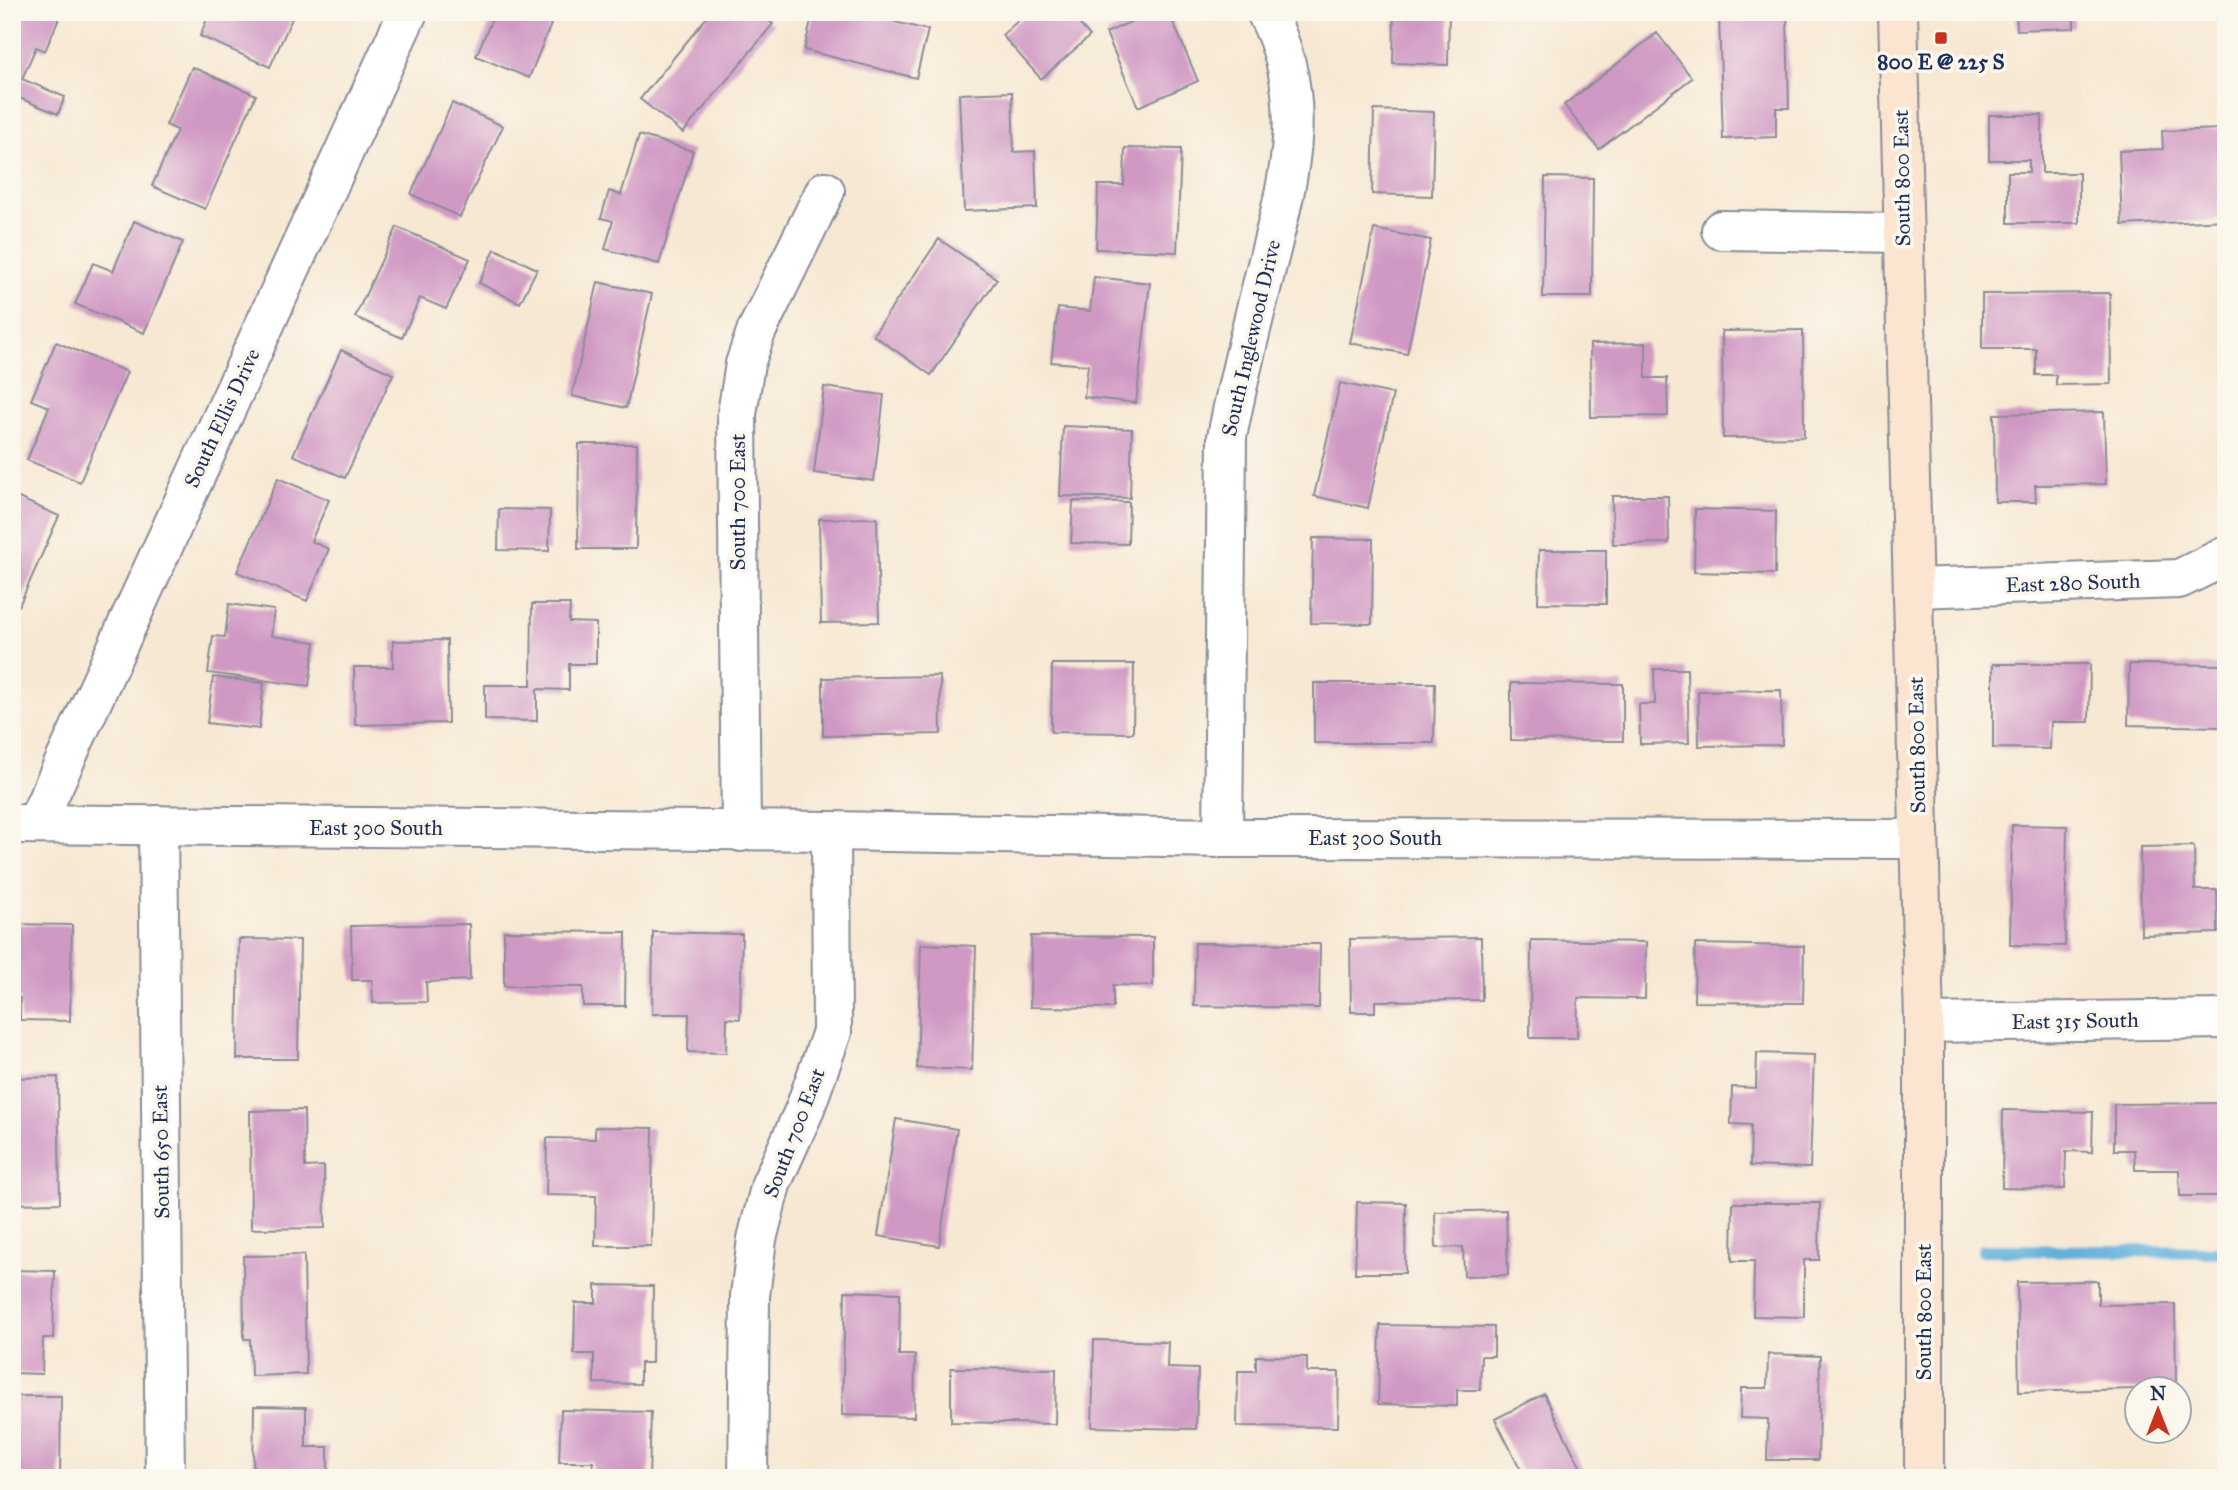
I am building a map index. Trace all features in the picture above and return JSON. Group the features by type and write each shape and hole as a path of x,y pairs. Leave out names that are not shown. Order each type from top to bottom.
{"main road":[{"name":"South 800 East","path":"1898,12 1924,1023 1924,1478"}],"street":[{"name":"South Ellis Drive","path":"24,824 408,12"},
{"name":"South Inglewood Drive","path":"1223,838 1227,437 1292,155 1293,103 1283,52 1266,12"},
{"name":"South 700 East","path":"741,832 737,414 745,364 757,332 825,191"},
{"path":"1721,230 1903,233"},
{"name":"East 280 South","path":"1914,588 2179,579 2226,556"},
{"name":"East 300 South","path":"24,824 831,831 1223,838 1919,839"},
{"name":"South 650 East","path":"158,825 165,1478"},
{"name":"South 700 East","path":"748,1478 750,1296 757,1239 771,1184 804,1111 832,1032 831,831"},
{"name":"East 315 South","path":"1924,1023 2226,1019"}],"building":[{"path":"12,12 62,12 45,51 36,47 22,79 65,97 58,114 12,95"},
{"path":"210,12 295,12 270,67 200,36"},
{"path":"495,12 556,12 529,78 476,56"},
{"path":"711,12 758,12 773,24 683,133 640,99"},
{"path":"813,12 897,12 895,22 928,30 916,78 804,50"},
{"path":"1028,12 1069,12 1090,36 1041,79 1002,35"},
{"path":"1152,12 1169,12 1198,81 1138,107 1106,33"},
{"path":"1394,12 1449,12 1448,65 1393,63"},
{"path":"2016,12 2074,12 2074,28 2017,30"},
{"path":"1787,14 1789,108 1776,108 1776,137 1723,139 1719,15"},
{"path":"1657,33 1692,78 1599,149 1564,105"},
{"path":"192,67 256,95 205,209 152,186 177,130 166,125"},
{"path":"1012,92 1014,152 1035,151 1037,208 964,211 959,94"},
{"path":"452,103 503,126 460,217 411,194"},
{"path":"1374,110 1434,112 1432,196 1372,194"},
{"path":"1989,115 2042,115 2042,173 2079,173 2079,223 2008,223 2008,172 2029,172 2029,160 1989,160"},
{"path":"12,120 22,124 12,145"},
{"path":"2223,129 2226,220 2122,225 2119,151 2163,149 2162,131"},
{"path":"639,135 693,151 659,264 605,249 613,221 601,218 609,191 621,195"},
{"path":"1125,148 1181,149 1177,252 1096,249 1098,185 1124,185"},
{"path":"1545,177 1593,178 1592,297 1543,297"},
{"path":"134,221 183,242 144,333 75,304 93,263 113,271"},
{"path":"397,227 470,259 446,309 420,298 402,338 355,317"},
{"path":"1374,229 1431,240 1407,354 1350,343"},
{"path":"939,239 997,279 931,375 873,335"},
{"path":"495,249 537,269 520,303 479,283"},
{"path":"1094,277 1150,283 1136,403 1084,397 1088,365 1051,362 1058,308 1090,311"},
{"path":"598,282 652,294 626,408 572,396"},
{"path":"2110,293 2111,384 2056,385 2056,375 2036,375 2036,349 1982,349 1982,294"},
{"path":"1803,330 1804,437 1723,438 1722,331"},
{"path":"56,342 127,372 80,482 27,460 49,407 31,400"},
{"path":"1646,343 1646,378 1667,378 1668,416 1591,417 1590,344"},
{"path":"341,350 393,374 345,478 293,455"},
{"path":"1340,383 1393,394 1368,508 1314,496"},
{"path":"824,387 884,395 874,481 814,473"},
{"path":"2104,412 2106,484 2035,485 2036,502 1995,502 1994,414"},
{"path":"1063,426 1132,429 1130,498 1060,496"},
{"path":"579,444 637,444 636,549 578,549"},
{"path":"278,478 329,500 311,541 329,549 307,601 237,572"},
{"path":"12,495 59,516 19,606 12,603"},
{"path":"1612,496 1668,496 1669,543 1613,544"},
{"path":"1073,501 1129,502 1128,544 1071,543"},
{"path":"499,509 550,510 549,551 498,550"},
{"path":"1695,509 1776,511 1775,574 1694,572"},
{"path":"877,518 879,622 821,623 819,519"},
{"path":"1313,538 1373,539 1372,624 1311,623"},
{"path":"1539,550 1606,550 1606,604 1538,603"},
{"path":"229,604 274,610 271,636 315,642 309,686 208,673 213,636 225,637"},
{"path":"532,604 570,604 569,622 596,623 596,664 569,664 569,690 537,689 537,721 485,720 485,685 531,685"},
{"path":"447,640 448,723 355,725 354,667 393,667 393,641"},
{"path":"1052,664 1134,664 1133,733 1051,732"},
{"path":"1993,664 2090,664 2089,722 2051,722 2050,749 1993,748"},
{"path":"2129,664 2223,665 2222,727 2128,725"},
{"path":"1654,669 1687,669 1689,743 1640,744 1639,704 1655,704"},
{"path":"940,676 941,734 823,736 823,678"},
{"path":"213,677 264,683 259,729 207,723"},
{"path":"1314,683 1435,683 1434,743 1314,743"},
{"path":"1511,683 1623,684 1623,741 1511,740"},
{"path":"1781,690 1782,745 1699,746 1698,691"},
{"path":"2012,825 2067,826 2065,946 2010,945"},
{"path":"2194,846 2195,890 2217,890 2218,933 2141,935 2140,847"},
{"path":"12,924 72,925 70,1021 20,1020 20,998 12,998"},
{"path":"469,924 470,980 426,982 427,1002 373,1003 372,980 352,980 351,926"},
{"path":"504,931 626,932 625,1006 583,1006 583,987 504,986"},
{"path":"653,932 742,934 740,1019 727,1018 726,1053 688,1052 689,1014 652,1014"},
{"path":"1031,936 1153,937 1153,986 1113,985 1113,1008 1030,1007"},
{"path":"1481,937 1482,1000 1375,1001 1375,1012 1351,1012 1350,939"},
{"path":"239,939 300,940 298,1059 237,1059"},
{"path":"1531,940 1646,942 1645,999 1578,998 1577,1038 1530,1038"},
{"path":"1195,943 1320,944 1319,1008 1194,1006"},
{"path":"921,944 976,946 972,1070 917,1068"},
{"path":"1695,944 1804,946 1803,1003 1694,1002"},
{"path":"1757,1053 1814,1055 1810,1168 1750,1166 1751,1125 1731,1124 1732,1087 1756,1088"},
{"path":"58,1077 60,1203 12,1204 12,1078"},
{"path":"2226,1103 2226,1196 2180,1196 2179,1170 2135,1170 2134,1150 2114,1150 2114,1104"},
{"path":"304,1110 305,1167 324,1166 325,1228 251,1229 250,1111"},
{"path":"2003,1110 2093,1112 2092,1152 2066,1151 2065,1189 2002,1188"},
{"path":"896,1119 957,1129 939,1246 878,1236"},
{"path":"595,1127 653,1128 651,1246 595,1246 596,1196 546,1195 547,1138 595,1139"},
{"path":"1357,1202 1406,1203 1405,1273 1355,1273"},
{"path":"1733,1203 1820,1203 1819,1260 1804,1260 1804,1317 1753,1316 1754,1261 1732,1261"},
{"path":"1506,1210 1508,1275 1464,1276 1463,1247 1436,1248 1435,1212"},
{"path":"304,1255 306,1374 251,1376 250,1339 244,1339 243,1256"},
{"path":"12,1270 55,1271 53,1338 43,1338 42,1374 12,1373"},
{"path":"2098,1281 2098,1305 2175,1304 2176,1374 2122,1374 2122,1389 2019,1392 2017,1282"},
{"path":"596,1285 653,1286 652,1363 640,1363 640,1384 594,1383 594,1354 574,1354 575,1303 596,1303"},
{"path":"845,1291 900,1293 899,1355 915,1355 914,1417 842,1415"},
{"path":"1380,1325 1494,1327 1494,1356 1481,1356 1480,1390 1457,1390 1457,1406 1378,1404"},
{"path":"1094,1340 1168,1342 1167,1368 1198,1369 1196,1429 1092,1427"},
{"path":"1768,1354 1820,1356 1818,1460 1767,1460 1768,1419 1740,1418 1741,1388 1767,1388"},
{"path":"1256,1356 1307,1357 1307,1372 1339,1372 1338,1427 1237,1426 1238,1371 1256,1371"},
{"path":"951,1368 1056,1369 1055,1424 951,1422"},
{"path":"1544,1394 1586,1478 1525,1478 1495,1419"},
{"path":"12,1396 61,1396 60,1478 12,1478"},
{"path":"254,1406 306,1407 306,1447 328,1447 328,1478 253,1478"},
{"path":"561,1410 651,1412 649,1478 592,1478 593,1462 559,1462"},
{"path":"2074,1473 2116,1473 2116,1478 2074,1478"}],"waterway":[{"path":"1983,1250 2226,1252"}],"place":[{"name":"800 E @ 225 S","path":"1941,38"}]}
